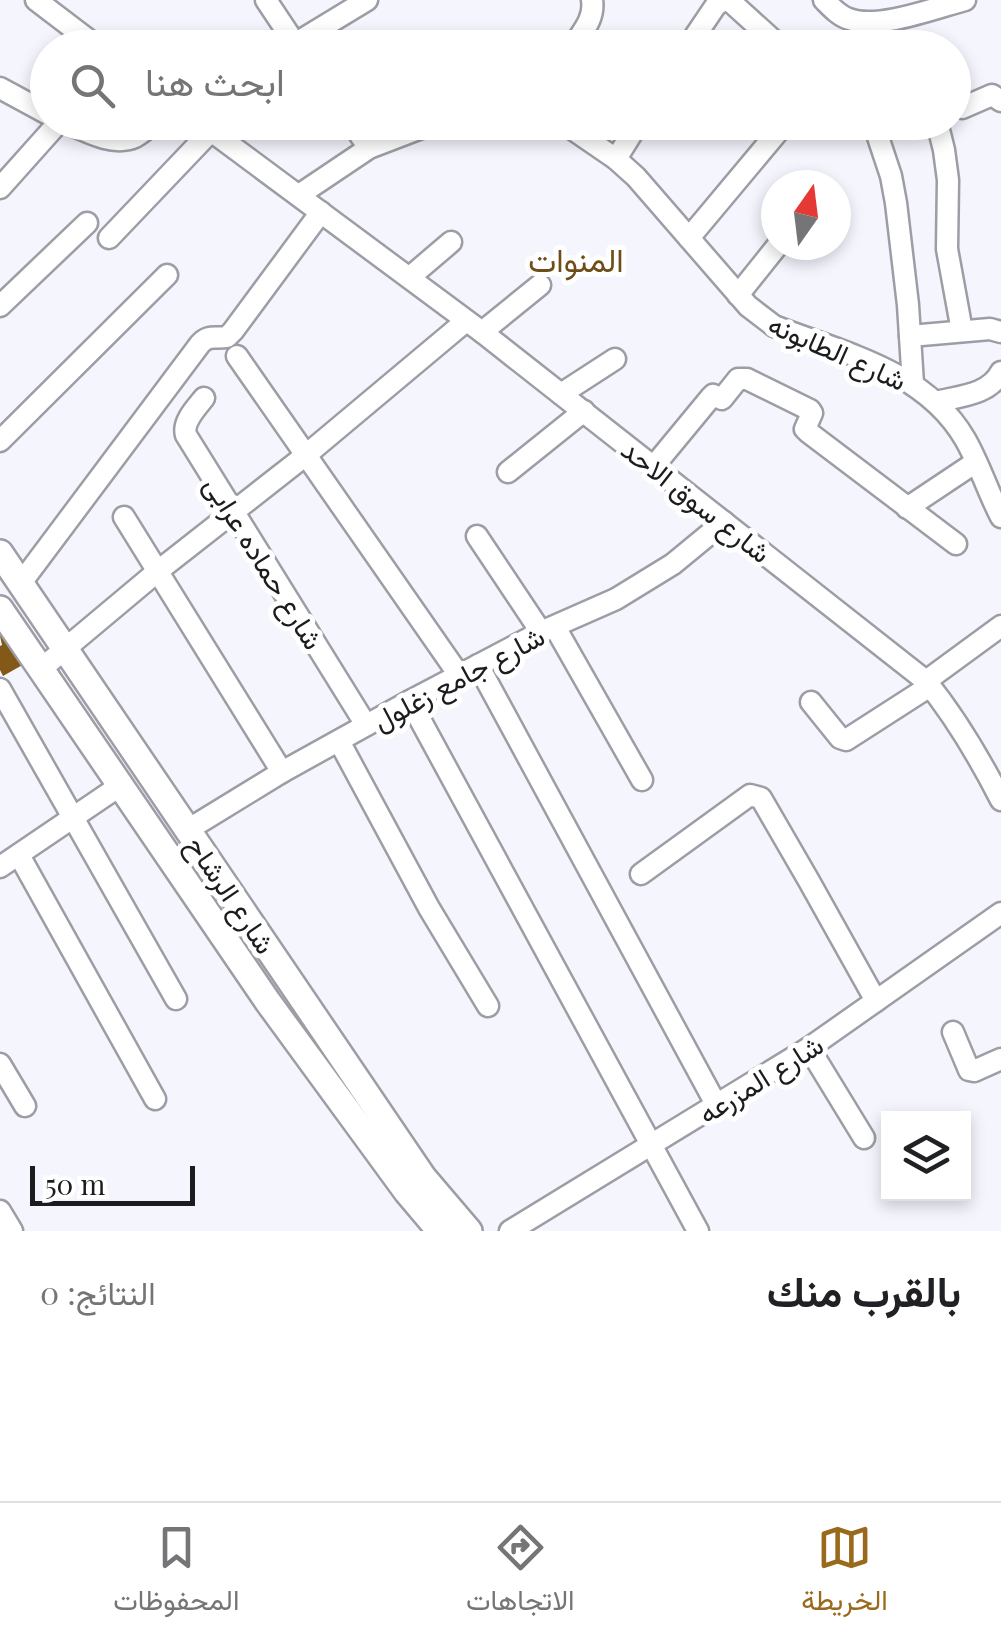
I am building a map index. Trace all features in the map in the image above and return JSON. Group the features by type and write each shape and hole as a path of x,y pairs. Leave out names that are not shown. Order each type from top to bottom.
{"street":[{"path":"36,0 75,30"},
{"path":"266,0 284,30"},
{"path":"320,30 368,0"},
{"path":"584,30 593,12 592,0"},
{"path":"699,30 724,0 762,30"},
{"path":"824,0 845,18 864,22 888,10 965,0"},
{"path":"0,88 30,104"},
{"path":"971,104 992,96 1001,100"},
{"path":"0,188 45,140"},
{"path":"108,238 194,140"},
{"name":"شارع سوق الاحد","path":"223,140 474,326 928,683 992,760 1001,800"},
{"path":"363,140 369,148"},
{"path":"299,194 369,148 390,140"},
{"name":"شارع الطابونه","path":"588,140 636,177 760,317 774,326 873,362 936,402 959,430 1001,517"},
{"path":"616,159 628,140"},
{"path":"689,238 771,140"},
{"path":"879,140 896,203 913,384"},
{"path":"942,140 948,180 947,249 962,331"},
{"path":"20,583 200,344 205,338 227,337 233,331 321,212"},
{"path":"0,306 87,222"},
{"path":"410,277 451,242"},
{"path":"738,294 766,260"},
{"path":"0,441 167,275"},
{"path":"41,668 158,571 474,326 540,285"},
{"path":"910,336 990,329 1001,332"},
{"path":"237,356 306,455 468,670 717,1106"},
{"path":"561,394 615,359"},
{"path":"936,402 988,388 1001,372"},
{"path":"654,466 711,397 722,399 742,378 810,410 808,432 956,544"},
{"name":"شارع حماده عرابى","path":"204,398 184,430 366,725"},
{"path":"508,472 584,411"},
{"path":"907,508 976,462"},
{"path":"124,516 282,772"},
{"name":"شارع جامع زغلول","path":"188,829 410,701 548,629 616,599 673,564 724,522"},
{"path":"477,536 548,629 642,780"},
{"name":"شارع الرشاح","path":"1,555 423,1177 469,1231"},
{"name":"شارع الرشاح","path":"4,621 41,668 268,1002 440,1231"},
{"path":"810,702 846,740 1001,626"},
{"path":"0,690 176,999"},
{"path":"410,701 698,1231"},
{"path":"339,740 428,908 488,1006"},
{"path":"0,867 120,785"},
{"path":"641,874 750,795 757,796 810,880 876,1001"},
{"path":"19,855 155,1100"},
{"name":"شارع المزرعه","path":"510,1231 809,1048 1001,914"},
{"path":"953,1032 969,1070 1001,1059"},
{"path":"809,1048 864,1138"},
{"path":"0,1064 25,1106"},
{"path":"0,1211 12,1231"}],"building":[{"path":"12,630 26,663 3,676 0,636"}],"district":[{"name":"المنوات","path":"576,258"}]}
